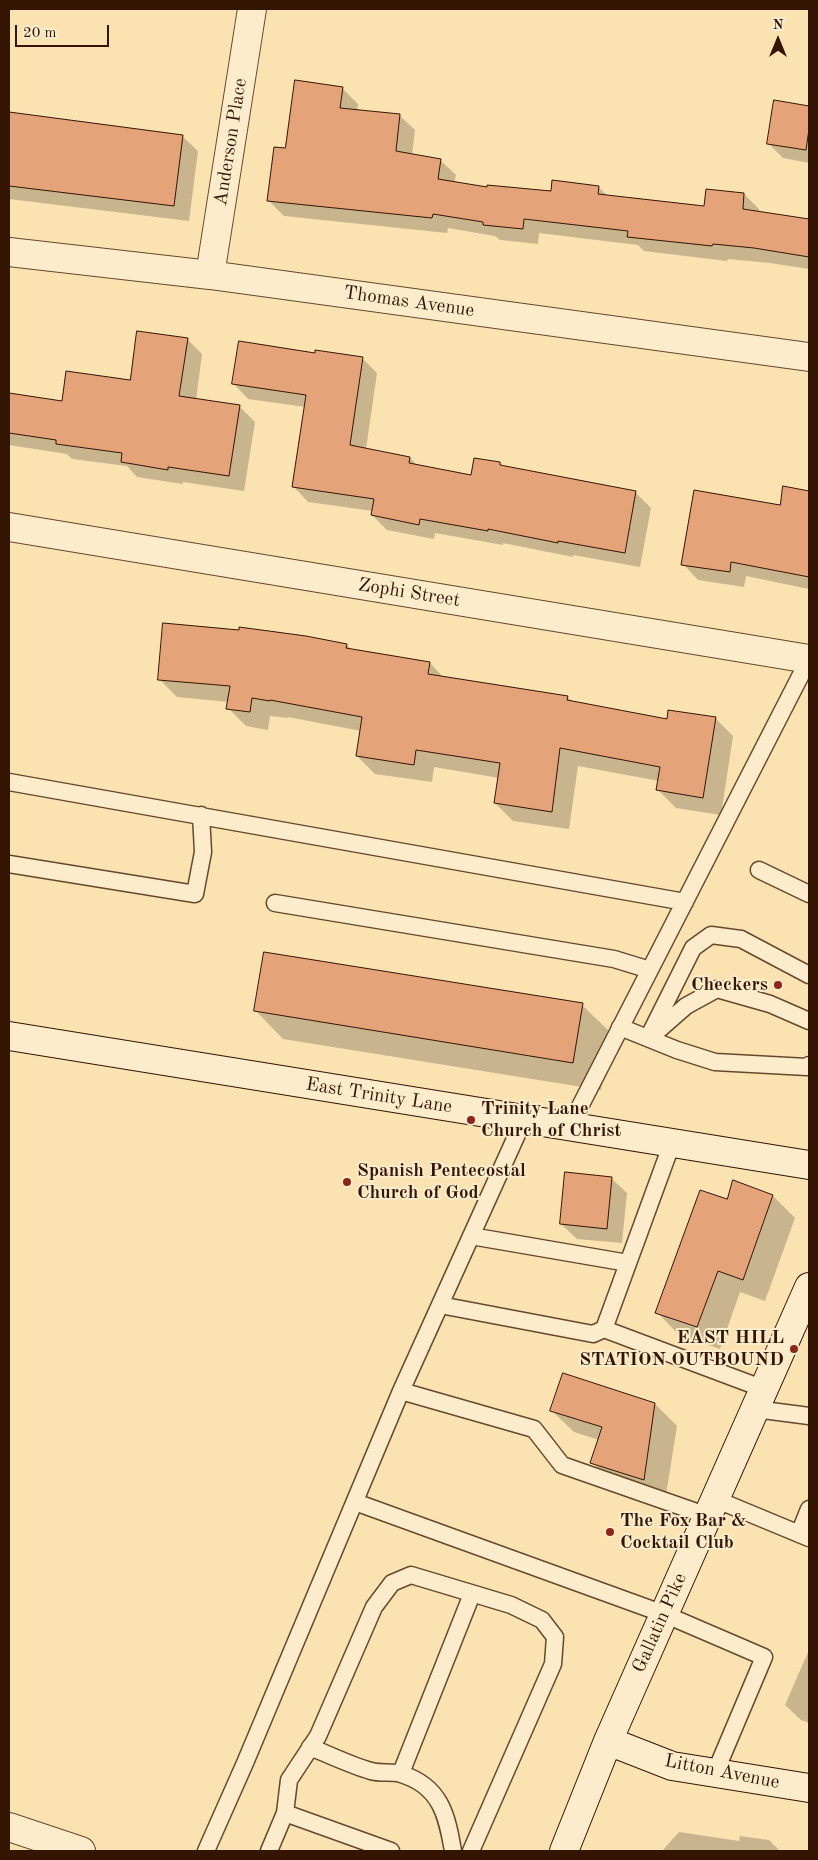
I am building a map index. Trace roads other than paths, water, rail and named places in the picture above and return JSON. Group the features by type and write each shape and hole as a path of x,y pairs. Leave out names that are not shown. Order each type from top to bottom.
{"street":[{"name":"Anderson Place","path":"210,275 252,9"},
{"name":"Thomas Avenue","path":"9,252 210,275 809,357"},
{"name":"Zophi Street","path":"9,527 809,659"},
{"name":"East Trinity Lane","path":"9,1036 809,1165"},
{"name":"Gallatin Pike","path":"564,1851 608,1741 809,1287"},
{"name":"Litton Avenue","path":"608,1741 672,1766 809,1788"},
{"path":"9,1827 81,1851"}],"lane":[{"path":"570,1126 809,659"},
{"path":"9,782 685,902"},
{"path":"9,864 195,894 203,852 201,815"},
{"path":"759,870 809,894"},
{"path":"275,903 614,959 650,970"},
{"path":"648,1038 693,948 711,935 741,939 809,975"},
{"path":"648,1038 686,1006 717,989 770,1004 809,1021"},
{"path":"620,1027 715,1062 808,1067 809,1065"},
{"path":"206,1851 401,1391 524,1119"},
{"path":"440,1305 593,1334 604,1329 672,1143"},
{"path":"471,1236 628,1263"},
{"path":"604,1329 759,1399 809,1416"},
{"path":"401,1391 534,1429 562,1465 711,1507 804,1536 809,1509"},
{"path":"354,1502 664,1614 764,1657 715,1773"},
{"path":"268,1851 285,1814 289,1780 318,1736 374,1607 392,1583 411,1575 511,1606 542,1620 555,1637 552,1664 471,1851"},
{"path":"401,1773 472,1594"},
{"path":"310,1747 373,1772 401,1773 424,1785 437,1797 448,1821 453,1851"},
{"path":"285,1814 391,1851"}],"place":[{"name":"Checkers","path":"778,985"},
{"name":"Trinity Lane Church of Christ","path":"471,1120"},
{"name":"Spanish Pentecostal Church of God","path":"347,1182"},
{"name":"EAST HILL STATION OUTBOUND","path":"794,1349"},
{"name":"The Fox Bar & Cocktail Club","path":"610,1532"}]}
